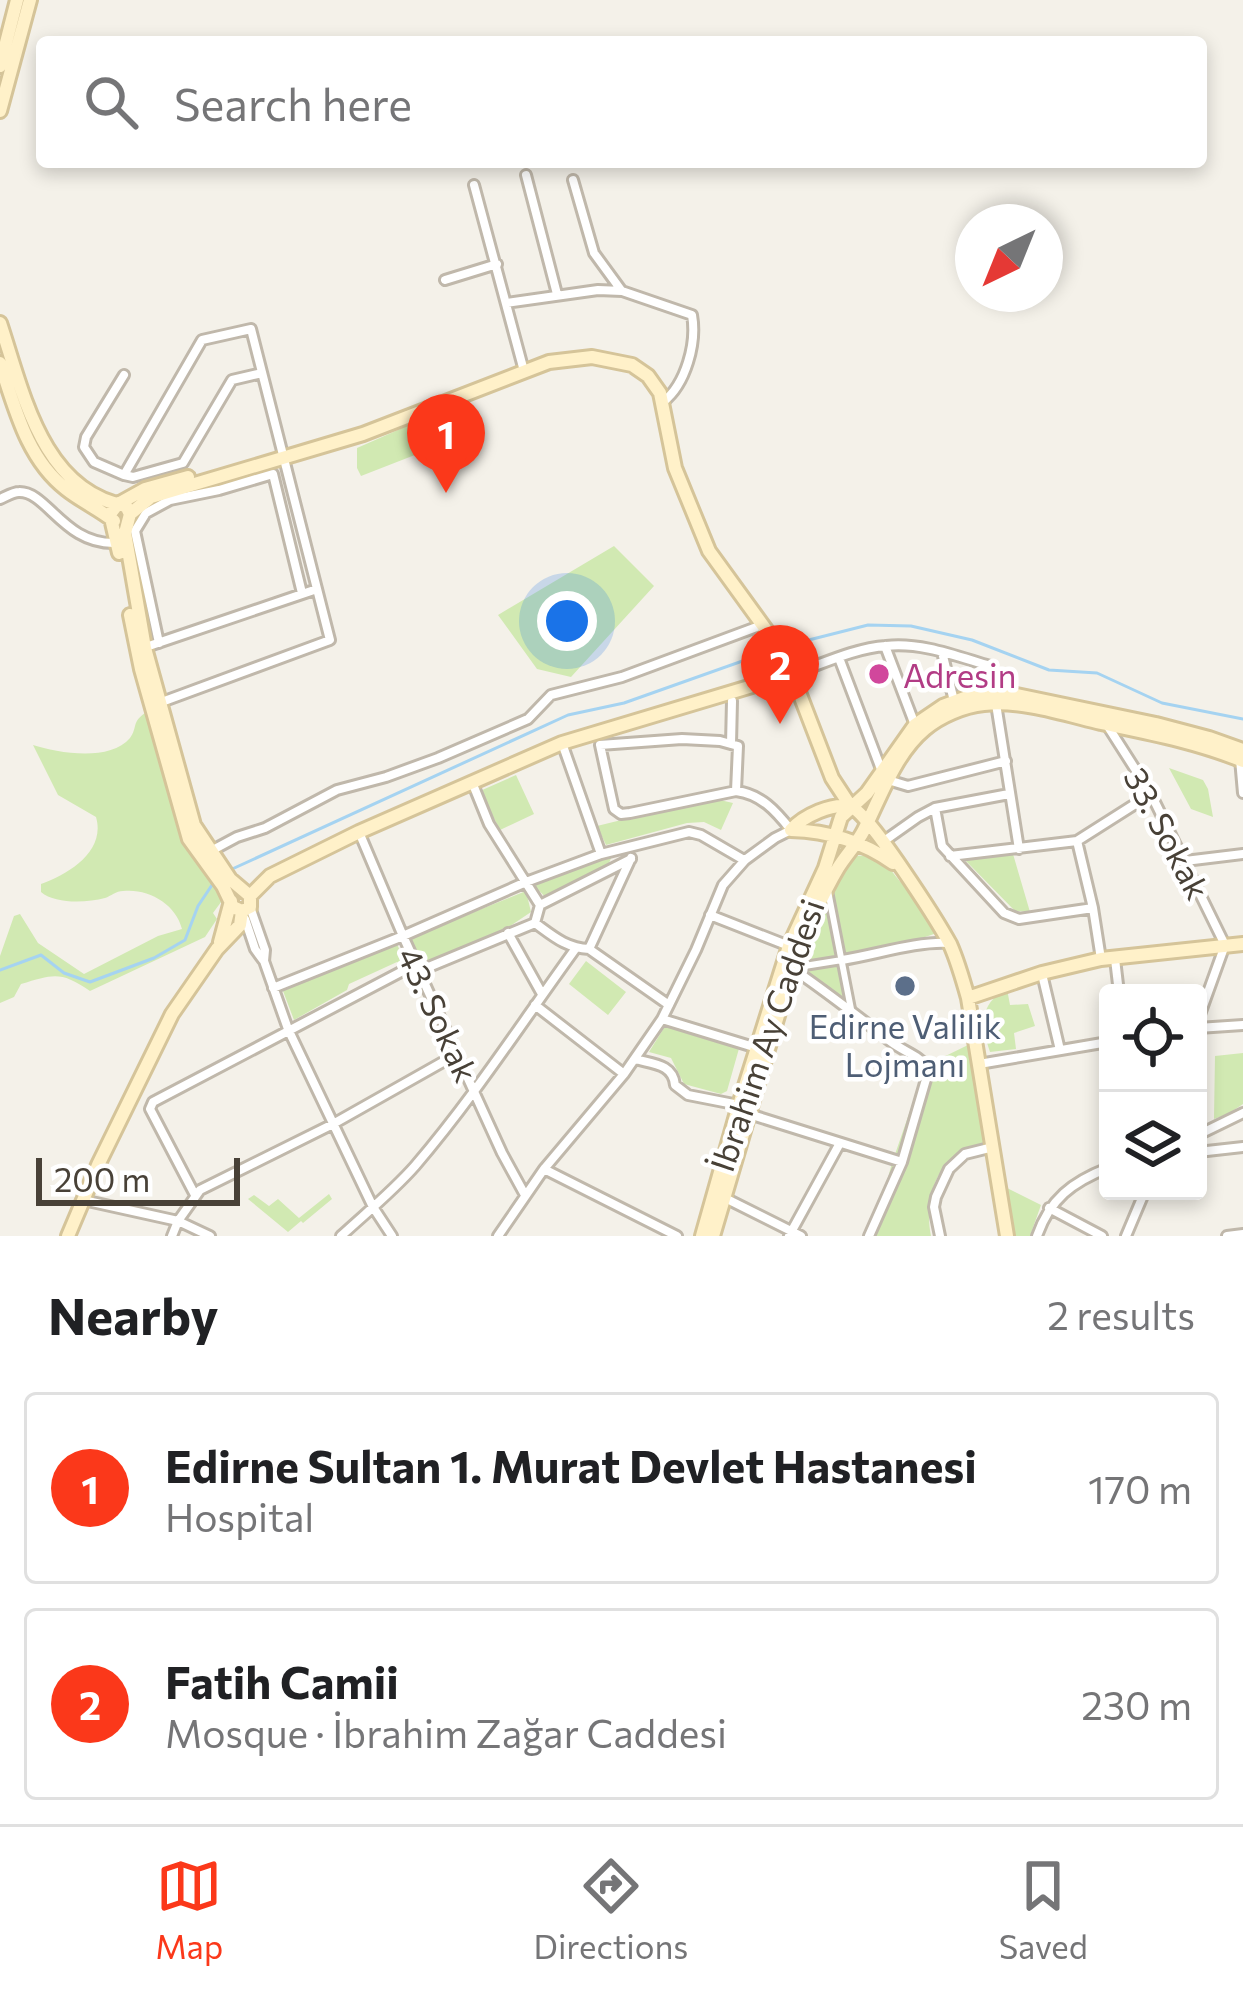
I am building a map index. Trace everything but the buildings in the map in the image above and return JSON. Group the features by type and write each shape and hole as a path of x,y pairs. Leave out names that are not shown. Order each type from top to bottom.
{"main road":[{"path":"0,66 17,0"},
{"path":"0,111 30,0"},
{"path":"0,323 48,452 68,476 121,515 141,649 194,825 243,901"},
{"path":"121,515 151,496 363,434 550,362 613,359 647,376 663,402 675,468 709,550 764,625 792,674 832,778 851,807 868,819 949,943 968,998 1007,1236"},
{"path":"0,363 37,459 63,487 121,515"},
{"path":"243,901 189,839 117,543 121,515 141,490 185,470 282,457"},
{"path":"68,1236 172,1014 243,901 270,876 562,743 792,674"},
{"path":"868,819 885,776 915,725 954,701 982,693 1022,695 1156,724 1209,738 1242,757"},
{"path":"885,776 934,722 968,707 996,703 1242,757"},
{"name":"İbrahim Ay Caddesi","path":"713,1236 757,1048 789,946 841,818 885,776"},
{"path":"791,830 813,815 851,807"},
{"name":"İbrahim Ay Caddesi","path":"702,1236 806,932 868,819"},
{"path":"791,830 836,836 898,867"},
{"path":"968,998 1042,973 1108,958 1243,944"}],"street":[{"path":"526,175 556,294"},
{"path":"573,180 594,253 622,291"},
{"path":"474,184 524,371"},
{"path":"445,280 496,264"},
{"path":"506,303 556,294 622,291 692,315 695,330 690,353 671,396 663,402"},
{"path":"124,475 202,340 250,329 330,640 159,703"},
{"path":"124,375 84,447 94,462 133,477 185,470 232,380 262,373"},
{"path":"160,643 134,531 146,513 170,500 273,474 302,593"},
{"path":"0,500 14,492 29,494 88,541 117,543"},
{"path":"141,649 317,589"},
{"path":"209,851 266,828 337,790 425,763 528,719 551,695 622,677 764,625"},
{"path":"792,674 885,646 941,651 990,666"},
{"path":"885,646 915,725"},
{"path":"941,651 954,701"},
{"path":"839,658 885,776 908,786 1006,761"},
{"path":"731,744 733,701"},
{"path":"996,703 1019,849"},
{"name":"33. Sokak","path":"1106,724 1151,794 1225,945"},
{"path":"498,1236 544,1169 625,1074 662,1019 723,885 745,860 791,830 764,802 751,793 736,791 621,814 614,809 600,745 682,740 738,746 736,791"},
{"path":"562,743 601,854"},
{"path":"1242,757 1243,793"},
{"path":"472,781 489,824 540,904 536,922"},
{"path":"884,842 935,808 1009,794"},
{"path":"950,856 1077,841 1151,794"},
{"path":"935,808 942,845 1004,913 1019,919 1093,908"},
{"name":"43. Sokak","path":"359,832 403,937 525,1195"},
{"path":"273,988 601,854 694,832 745,860"},
{"path":"1077,841 1117,984"},
{"path":"590,949 637,845"},
{"path":"1185,860 1243,854"},
{"path":"540,904 631,859"},
{"path":"827,888 850,1009"},
{"path":"243,901 265,950 264,961 288,1029 373,1207 392,1236"},
{"path":"710,914 789,946"},
{"path":"195,1195 150,1109 153,1102 288,1029 418,968 536,922"},
{"path":"536,922 562,943 590,949 669,1005"},
{"path":"508,933 542,994"},
{"path":"792,968 897,951 928,941 949,943"},
{"path":"1207,998 1225,945"},
{"path":"341,1236 412,1170 476,1091 576,948"},
{"path":"792,968 892,1043 920,1058 929,1070 902,1162 869,1236"},
{"path":"1042,973 1060,1050"},
{"path":"535,1005 625,1074"},
{"path":"662,1019 757,1048"},
{"path":"1207,1024 1243,1025"},
{"path":"979,1064 1099,1044"},
{"path":"172,1236 195,1195 457,1054"},
{"path":"635,1059 669,1069 675,1085 688,1096 902,1162"},
{"path":"1207,1131 1243,1113"},
{"path":"790,1234 840,1143"},
{"path":"940,1236 934,1207 949,1169 965,1154 993,1147"},
{"path":"1207,1151 1243,1148"},
{"path":"544,1169 661,1232 677,1236"},
{"path":"1037,1236 1049,1208 1075,1183 1099,1172"},
{"path":"724,1197 801,1236"},
{"path":"83,1200 178,1220 210,1236"},
{"path":"1126,1236 1141,1200"},
{"path":"1049,1208 1102,1236"},
{"path":"1227,1236 1243,1234"}],"green space":[{"path":"448,408 443,444 361,476 357,448"},
{"path":"614,546 654,586 571,677 537,669 498,615"},
{"path":"145,713 184,839 224,898 213,913 217,919 205,937 90,991 64,977 50,977 21,984 14,997 0,1003 0,956 14,916 20,914 38,943 84,974 158,936 182,929 167,905 142,892 120,891 80,901 54,899 41,892 41,884 83,860 98,829 96,817 58,795 33,745 69,753 110,750 130,738"},
{"path":"1169,768 1203,780 1213,817 1191,809"},
{"path":"516,775 534,814 500,830 480,791"},
{"path":"711,798 733,803 721,830 704,822 687,823 606,845 597,826"},
{"path":"1013,854 1030,912 1015,911 965,860"},
{"path":"871,855 910,890 937,933 846,956 832,892 855,856"},
{"path":"612,856 609,863 547,899 532,883"},
{"path":"827,888 851,1009 792,968"},
{"path":"526,891 531,912 503,931 422,963 409,938"},
{"path":"396,942 406,964 397,962 349,984 347,990 294,1020 283,991"},
{"path":"586,961 626,992 608,1015 569,984"},
{"path":"1007,989 1010,1005 1028,1004 1035,1026 1014,1033 1016,1049 990,1052 985,1033 987,1008"},
{"path":"667,1023 740,1045 727,1091 721,1094 684,1084 671,1058 649,1052"},
{"path":"968,1045 989,1144 962,1151 942,1169 930,1201 931,1236 872,1236 921,1068"},
{"path":"1243,1053 1243,1104 1214,1119 1215,1056"},
{"path":"1007,1188 1041,1205 1030,1236 1013,1236"},
{"path":"329,1194 332,1199 288,1232 248,1199 254,1195 269,1206 278,1199 299,1218"}],"waterway":[{"path":"785,646 868,625 911,626 972,640 1049,670 1097,673 1162,703 1243,719"},
{"path":"230,870 568,715 624,703 765,653"},
{"path":"0,970 41,955 64,973 90,982 154,958 185,940 212,885"}],"place":[{"name":"Edirne Sultan 1. Murat Devlet Hastanesi","path":"446,493"},
{"name":"Adresin","path":"879,674"},
{"name":"Fatih Camii","path":"780,724"},
{"name":"Edirne Valilik Lojmanı","path":"905,986"}]}
